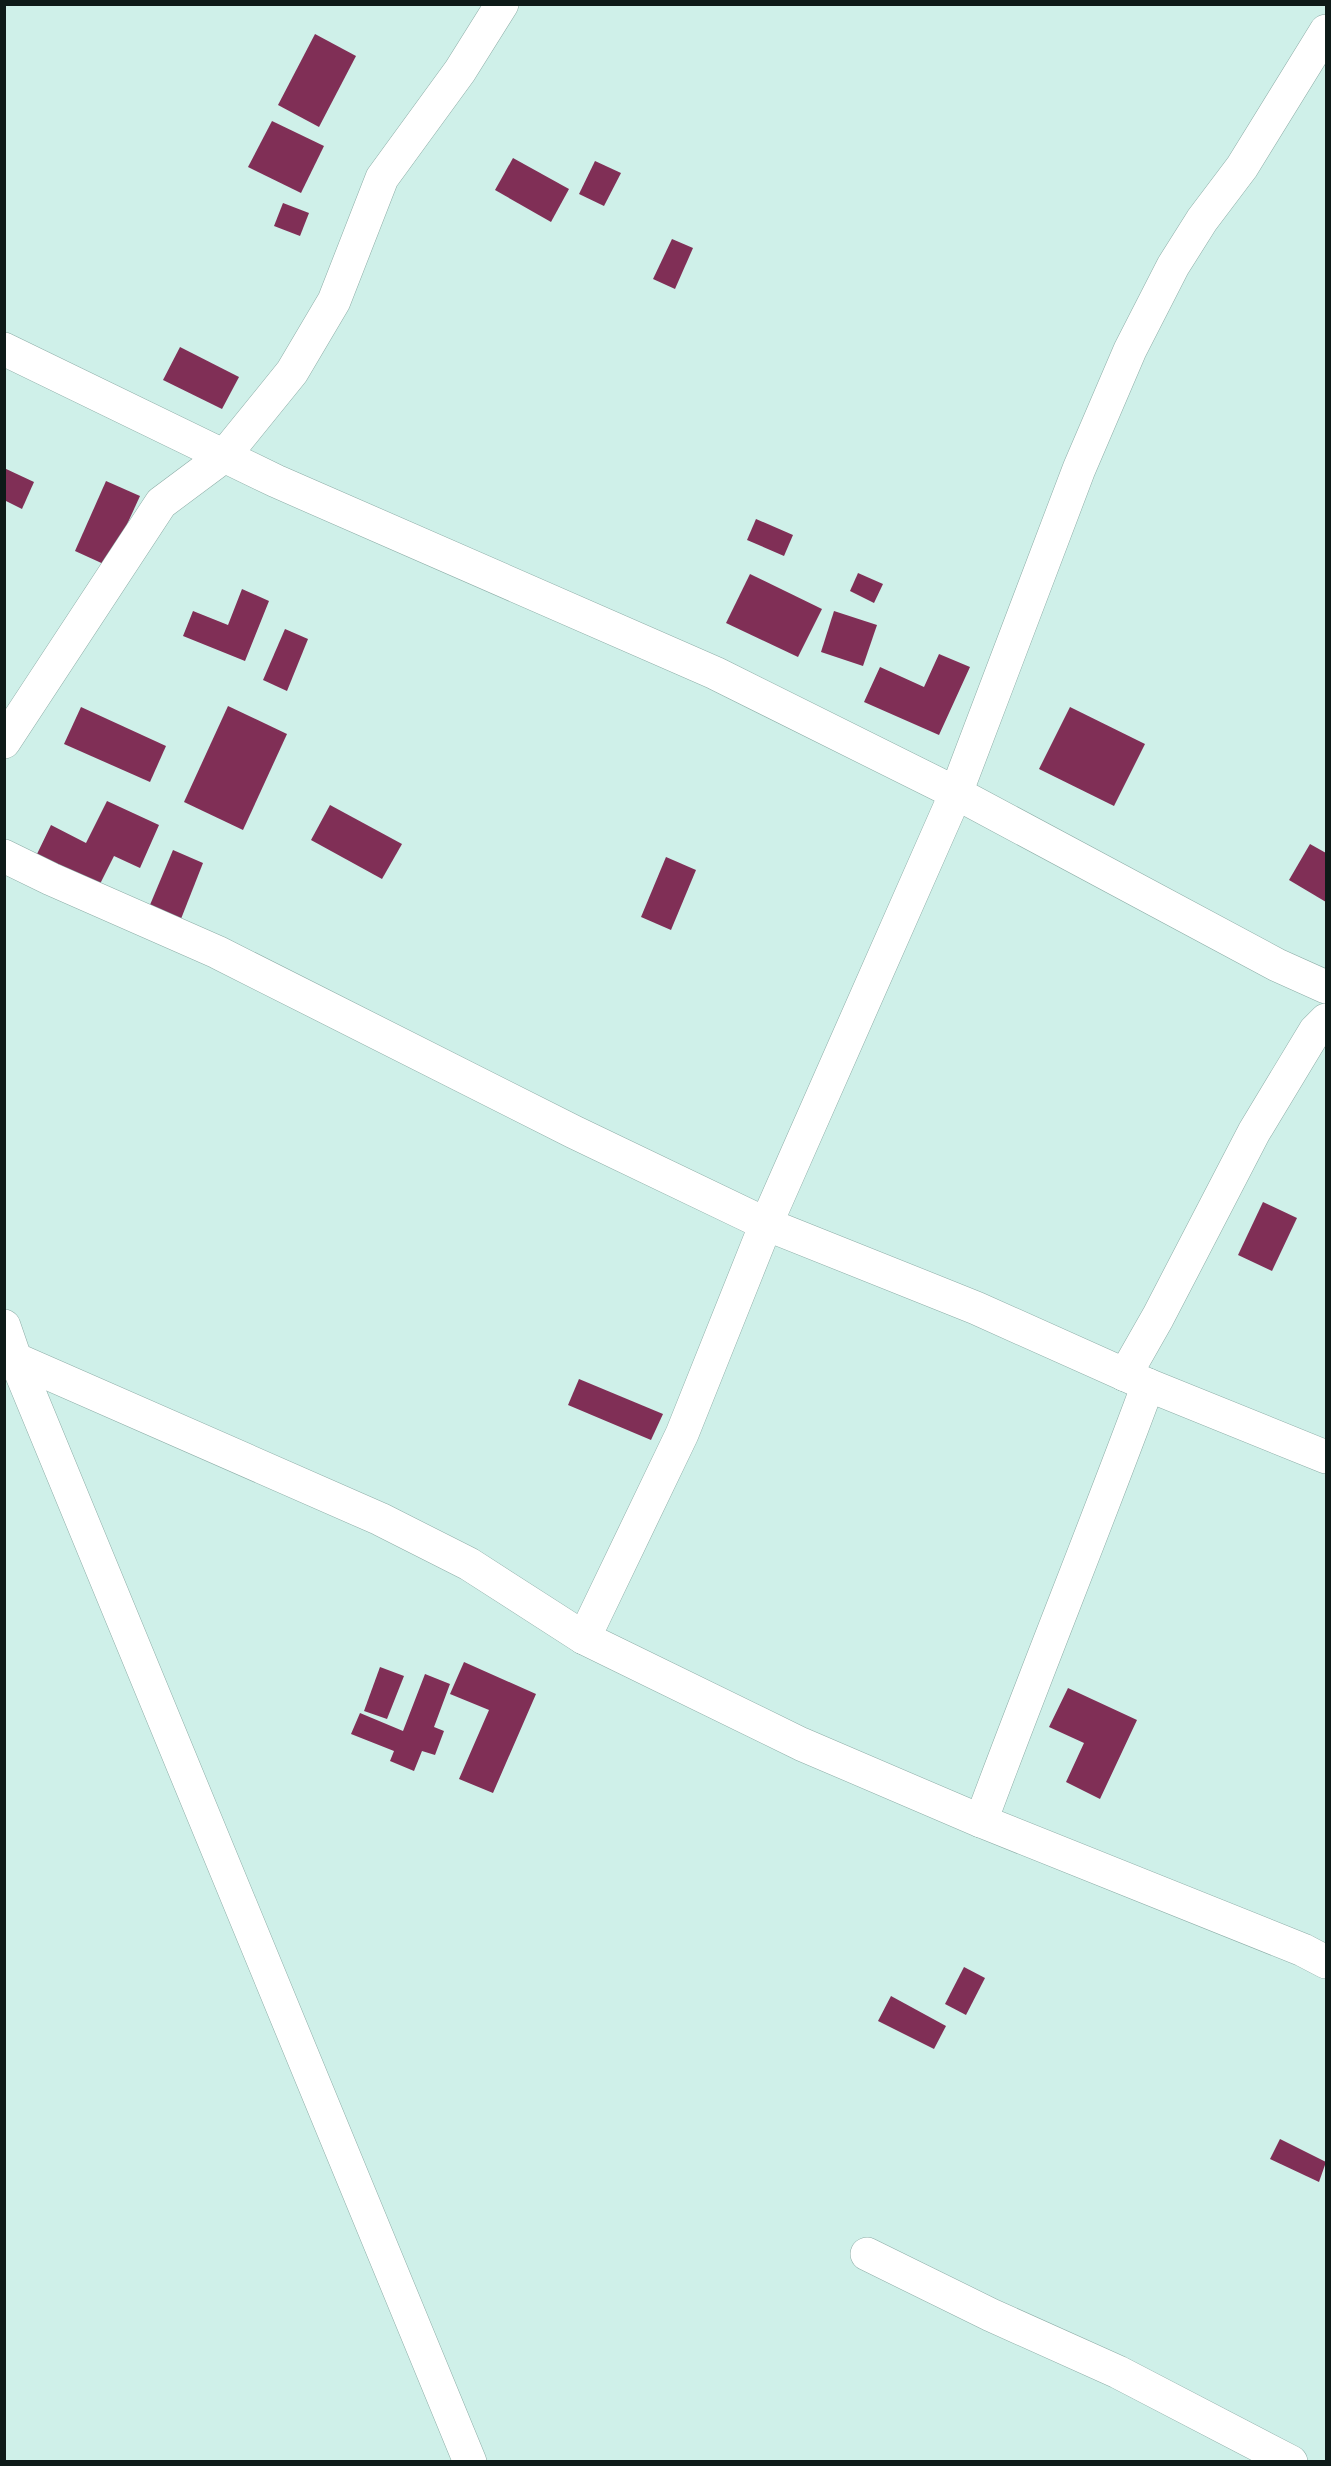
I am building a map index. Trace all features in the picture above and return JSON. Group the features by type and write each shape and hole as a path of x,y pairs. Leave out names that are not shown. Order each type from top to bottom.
{"street":[{"path":"4,742 161,502 224,456 292,372 334,301 382,178 460,71 502,4"},
{"path":"584,1638 682,1434 766,1224 956,793 1079,469 1130,350 1179,257 1202,220 1242,167 1326,31"},
{"path":"4,349 224,456 715,673 956,793 1277,965 1326,987"},
{"path":"4,856 217,952 574,1132 766,1224 976,1308 1137,1380 1326,1457"},
{"path":"981,1821 1158,1317 1254,1132 1315,1031 1326,1020"},
{"path":"4,1326 8,1358 470,2462"},
{"path":"8,1358 380,1519 469,1564 584,1638 801,1744 981,1821 1303,1950 1326,1962"},
{"path":"867,2254 991,2315 1118,2372 1291,2462"}],"building":[{"path":"315,34 356,56 319,127 278,105"},
{"path":"272,121 324,146 301,193 248,167"},
{"path":"513,158 569,189 551,222 495,190"},
{"path":"595,161 621,173 604,206 579,194"},
{"path":"283,203 309,213 300,236 274,226"},
{"path":"672,239 693,248 675,289 653,279"},
{"path":"180,347 239,377 222,409 163,380"},
{"path":"4,468 34,482 22,509 4,500"},
{"path":"106,481 140,496 108,566 75,551"},
{"path":"756,519 793,535 784,556 747,540"},
{"path":"858,573 883,584 874,603 850,591"},
{"path":"750,574 822,609 798,657 726,623"},
{"path":"242,589 269,601 245,661 183,636 193,611 228,625"},
{"path":"834,611 877,625 863,666 821,652"},
{"path":"285,629 308,639 287,691 263,680"},
{"path":"939,654 970,667 939,735 864,702 880,667 924,687"},
{"path":"228,706 287,734 243,830 184,802"},
{"path":"81,707 166,746 150,782 64,744"},
{"path":"1070,707 1145,744 1114,806 1039,769"},
{"path":"107,801 159,825 140,868 114,856 99,886 37,854 51,825 86,843"},
{"path":"330,805 402,844 382,879 311,840"},
{"path":"1310,844 1326,853 1326,902 1289,880"},
{"path":"173,850 203,863 179,924 147,912"},
{"path":"666,857 696,870 671,930 641,917"},
{"path":"1263,1202 1297,1218 1272,1271 1238,1255"},
{"path":"579,1379 663,1414 651,1440 568,1405"},
{"path":"464,1662 536,1694 493,1793 459,1779 489,1710 450,1694"},
{"path":"380,1667 404,1676 387,1719 364,1711"},
{"path":"425,1674 450,1684 434,1727 444,1731 435,1755 422,1751 414,1771 390,1761 394,1751 351,1734 360,1713 403,1731"},
{"path":"1068,1688 1137,1720 1100,1799 1066,1782 1084,1743 1049,1727"},
{"path":"964,1967 985,1978 966,2015 945,2004"},
{"path":"891,1996 946,2026 934,2049 878,2021"},
{"path":"1280,2139 1326,2162 1319,2182 1270,2159"}]}
